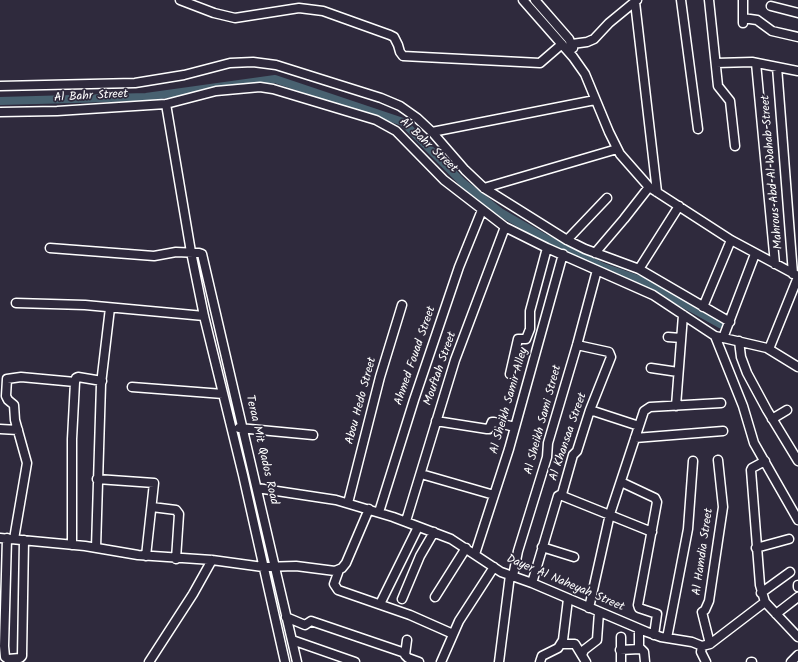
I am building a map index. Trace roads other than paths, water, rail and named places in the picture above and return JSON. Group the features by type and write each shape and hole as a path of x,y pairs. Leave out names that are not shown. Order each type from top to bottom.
{"street":[{"path":"180,0 214,13 236,18 299,8 323,11 390,34 394,37 403,56 540,63 562,44"},
{"path":"523,0 573,57 585,74 617,149 649,186 731,240 796,276 769,349"},
{"path":"535,0 572,44 573,57"},
{"path":"681,0 698,128"},
{"path":"709,0 719,88 730,101 735,146"},
{"path":"743,0 743,20 757,20 772,31 798,37"},
{"path":"572,44 587,42 594,39 609,23 636,1"},
{"path":"636,1 657,192"},
{"path":"771,6 798,13"},
{"name":"Al Bahr Street","path":"0,86 134,84 178,77 230,63 253,62 276,65 381,98 400,106 417,118 432,132 465,170 484,188 567,240 595,253 639,269 683,314 704,330 715,336 769,349 798,367"},
{"path":"716,63 756,63 798,71"},
{"path":"756,63 775,264"},
{"name":"Mahrous Abd Al Wahab Street","path":"777,68 796,276"},
{"name":"Al Bahr Street","path":"0,112 57,111 166,104 216,91 260,87 273,88 376,120 396,131 444,180 505,227 547,248 597,270 657,288 703,307 730,322"},
{"path":"432,132 595,100"},
{"name":"Teraa Mit Qados Road","path":"166,104 191,252 204,316 243,475 286,662"},
{"path":"484,188 617,149"},
{"path":"595,253 624,219 649,186"},
{"path":"567,240 607,198"},
{"path":"639,269 679,206"},
{"name":"Ahmed Fouad Street","path":"379,512 414,400 459,267 482,210"},
{"name":"Mouftah Street","path":"406,522 455,360 505,227"},
{"path":"703,307 731,240"},
{"path":"50,248 154,256 176,252 191,252"},
{"path":"510,374 518,340 526,339 528,334 530,310 547,248"},
{"name":"Teraa Mit Qados Road","path":"191,252 202,254 205,260 297,662"},
{"name":"Al Sheikh Samir Alley","path":"475,554 515,427 563,254"},
{"path":"723,338 755,254"},
{"name":"Al Sheikh Sami Street","path":"499,662 512,575 518,551 547,458 548,443 597,270"},
{"path":"16,303 110,308 204,316"},
{"name":"Abou Hedo Street","path":"348,503 380,377 402,305"},
{"path":"96,548 97,479 102,381 110,308"},
{"path":"676,406 683,314"},
{"path":"715,336 743,406 754,443 798,520"},
{"path":"668,337 681,338"},
{"path":"740,341 743,364 772,419 795,451 798,461"},
{"name":"Al Khansaa Street","path":"532,583 558,496 562,494 573,455 577,451 590,410 611,355 608,352 577,345"},
{"path":"651,368 678,372"},
{"path":"24,540 22,656 20,658 8,659 5,657 4,646 7,538 27,463 15,420 14,405 6,396 7,378 21,377 75,382"},
{"path":"72,545 72,439 75,382 77,377 102,381"},
{"path":"132,387 223,394"},
{"path":"589,608 610,514 639,426 647,409 721,404"},
{"path":"590,410 639,426"},
{"path":"772,419 787,410"},
{"path":"436,421 487,429 489,429 492,422 515,427"},
{"path":"231,427 314,435"},
{"path":"0,429 18,430"},
{"path":"635,438 723,431"},
{"name":"Al Hamdia Street","path":"706,662 701,652 706,645 702,612 705,610 709,601 723,507 718,460"},
{"path":"667,638 688,529 693,461"},
{"path":"765,461 751,468 756,548 761,593 765,602 798,637"},
{"path":"243,475 254,474"},
{"path":"421,474 494,495"},
{"path":"97,479 154,483 146,556"},
{"path":"621,482 656,500 657,504 638,606 657,614 654,635"},
{"name":"Dayer Al Naheyah Street","path":"257,488 303,494 348,503 379,512 434,532 466,548 494,567 639,629 654,635 706,645"},
{"path":"560,495 652,532"},
{"path":"152,506 176,510 179,514 176,559"},
{"path":"370,509 346,563 339,570 334,584 336,589 380,604 453,634"},
{"path":"380,604 418,527"},
{"path":"402,599 420,556 434,532"},
{"path":"7,538 176,559 212,560 263,567 296,566 324,570 339,570"},
{"path":"756,548 789,539"},
{"path":"542,547 574,557"},
{"path":"435,597 466,548"},
{"path":"148,662 173,626 212,560"},
{"path":"442,662 453,634 494,567"},
{"path":"761,593 790,572"},
{"path":"776,614 798,597"},
{"path":"540,662 542,656 554,650 563,640 568,599"},
{"path":"706,645 765,602"},
{"path":"584,659 584,650 597,640 599,612"},
{"path":"286,617 305,624 311,621 405,653 408,658 419,662"},
{"path":"639,629 638,640 640,649 644,652 645,662"},
{"path":"621,637 621,662"},
{"path":"292,640 355,662"},
{"path":"405,653 407,640"},
{"path":"561,644 575,644 584,659"},
{"path":"620,650 640,649"},
{"path":"791,662 798,655"}],"waterway":[{"path":"0,101 146,97 275,79 403,122 463,183 500,212 543,237 603,267 643,281 720,324"}]}
